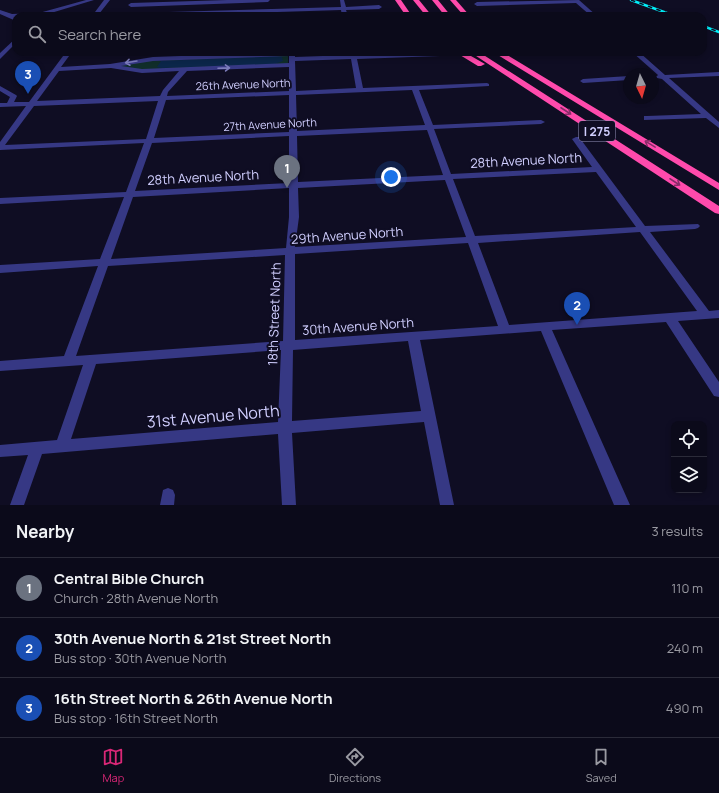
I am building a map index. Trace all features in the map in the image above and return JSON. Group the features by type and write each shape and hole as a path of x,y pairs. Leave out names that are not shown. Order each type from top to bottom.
{"highway":[{"path":"398,0 406,12"},
{"path":"416,0 425,12"},
{"path":"434,0 444,12"},
{"path":"453,0 464,12"},
{"path":"466,56 491,71 548,99"},
{"name":"I 275","path":"480,56 719,211"},
{"name":"I 275","path":"504,56 719,186"},
{"path":"516,56 565,92"}],"street":[{"path":"50,12 92,0"},
{"path":"97,0 106,1 98,12"},
{"path":"131,5 268,0"},
{"path":"342,0 344,12"},
{"path":"476,4 576,0 590,12"},
{"path":"221,12 224,1"},
{"path":"261,12 379,7"},
{"path":"0,12 12,17"},
{"path":"0,53 12,43"},
{"path":"0,57 12,43"},
{"path":"0,147 66,56"},
{"path":"110,66 121,69 142,71 185,70 322,56"},
{"path":"353,56 360,90"},
{"path":"639,56 719,126"},
{"path":"57,69 110,66 143,60 198,58 292,58"},
{"name":"18th Street North","path":"289,505 286,479 286,428 287,345 290,338 290,252 294,217 292,58"},
{"path":"68,361 105,263 167,88 185,70"},
{"path":"659,77 719,74"},
{"path":"583,81 623,78"},
{"name":"26th Avenue North","path":"0,105 487,85"},
{"path":"0,88 14,96 9,105"},
{"path":"415,88 505,329"},
{"path":"647,118 707,116"},
{"name":"27th Avenue North","path":"0,147 541,122"},
{"path":"576,139 706,315"},
{"name":"28th Avenue North","path":"0,201 599,169"},
{"name":"29th Avenue North","path":"0,269 695,226"},
{"name":"30th Avenue North","path":"0,366 719,314"},
{"path":"669,317 719,392"},
{"path":"544,326 622,505"},
{"path":"413,336 447,505"},
{"path":"62,446 91,360"},
{"name":"31st Avenue North","path":"0,451 429,416"},
{"path":"17,505 38,448"}],"green space":[{"path":"288,56 287,64 143,70 120,68 122,65 145,61"}],"water":[{"path":"275,56 282,57 283,61 275,64 157,67 161,61"}],"railway":[{"path":"631,0 664,12"},
{"path":"707,28 719,32"}],"place":[{"name":"16th Street North & 26th Avenue North","path":"28,94"},
{"name":"Central Bible Church","path":"287,188"},
{"name":"30th Avenue North & 21st Street North","path":"577,325"}]}
